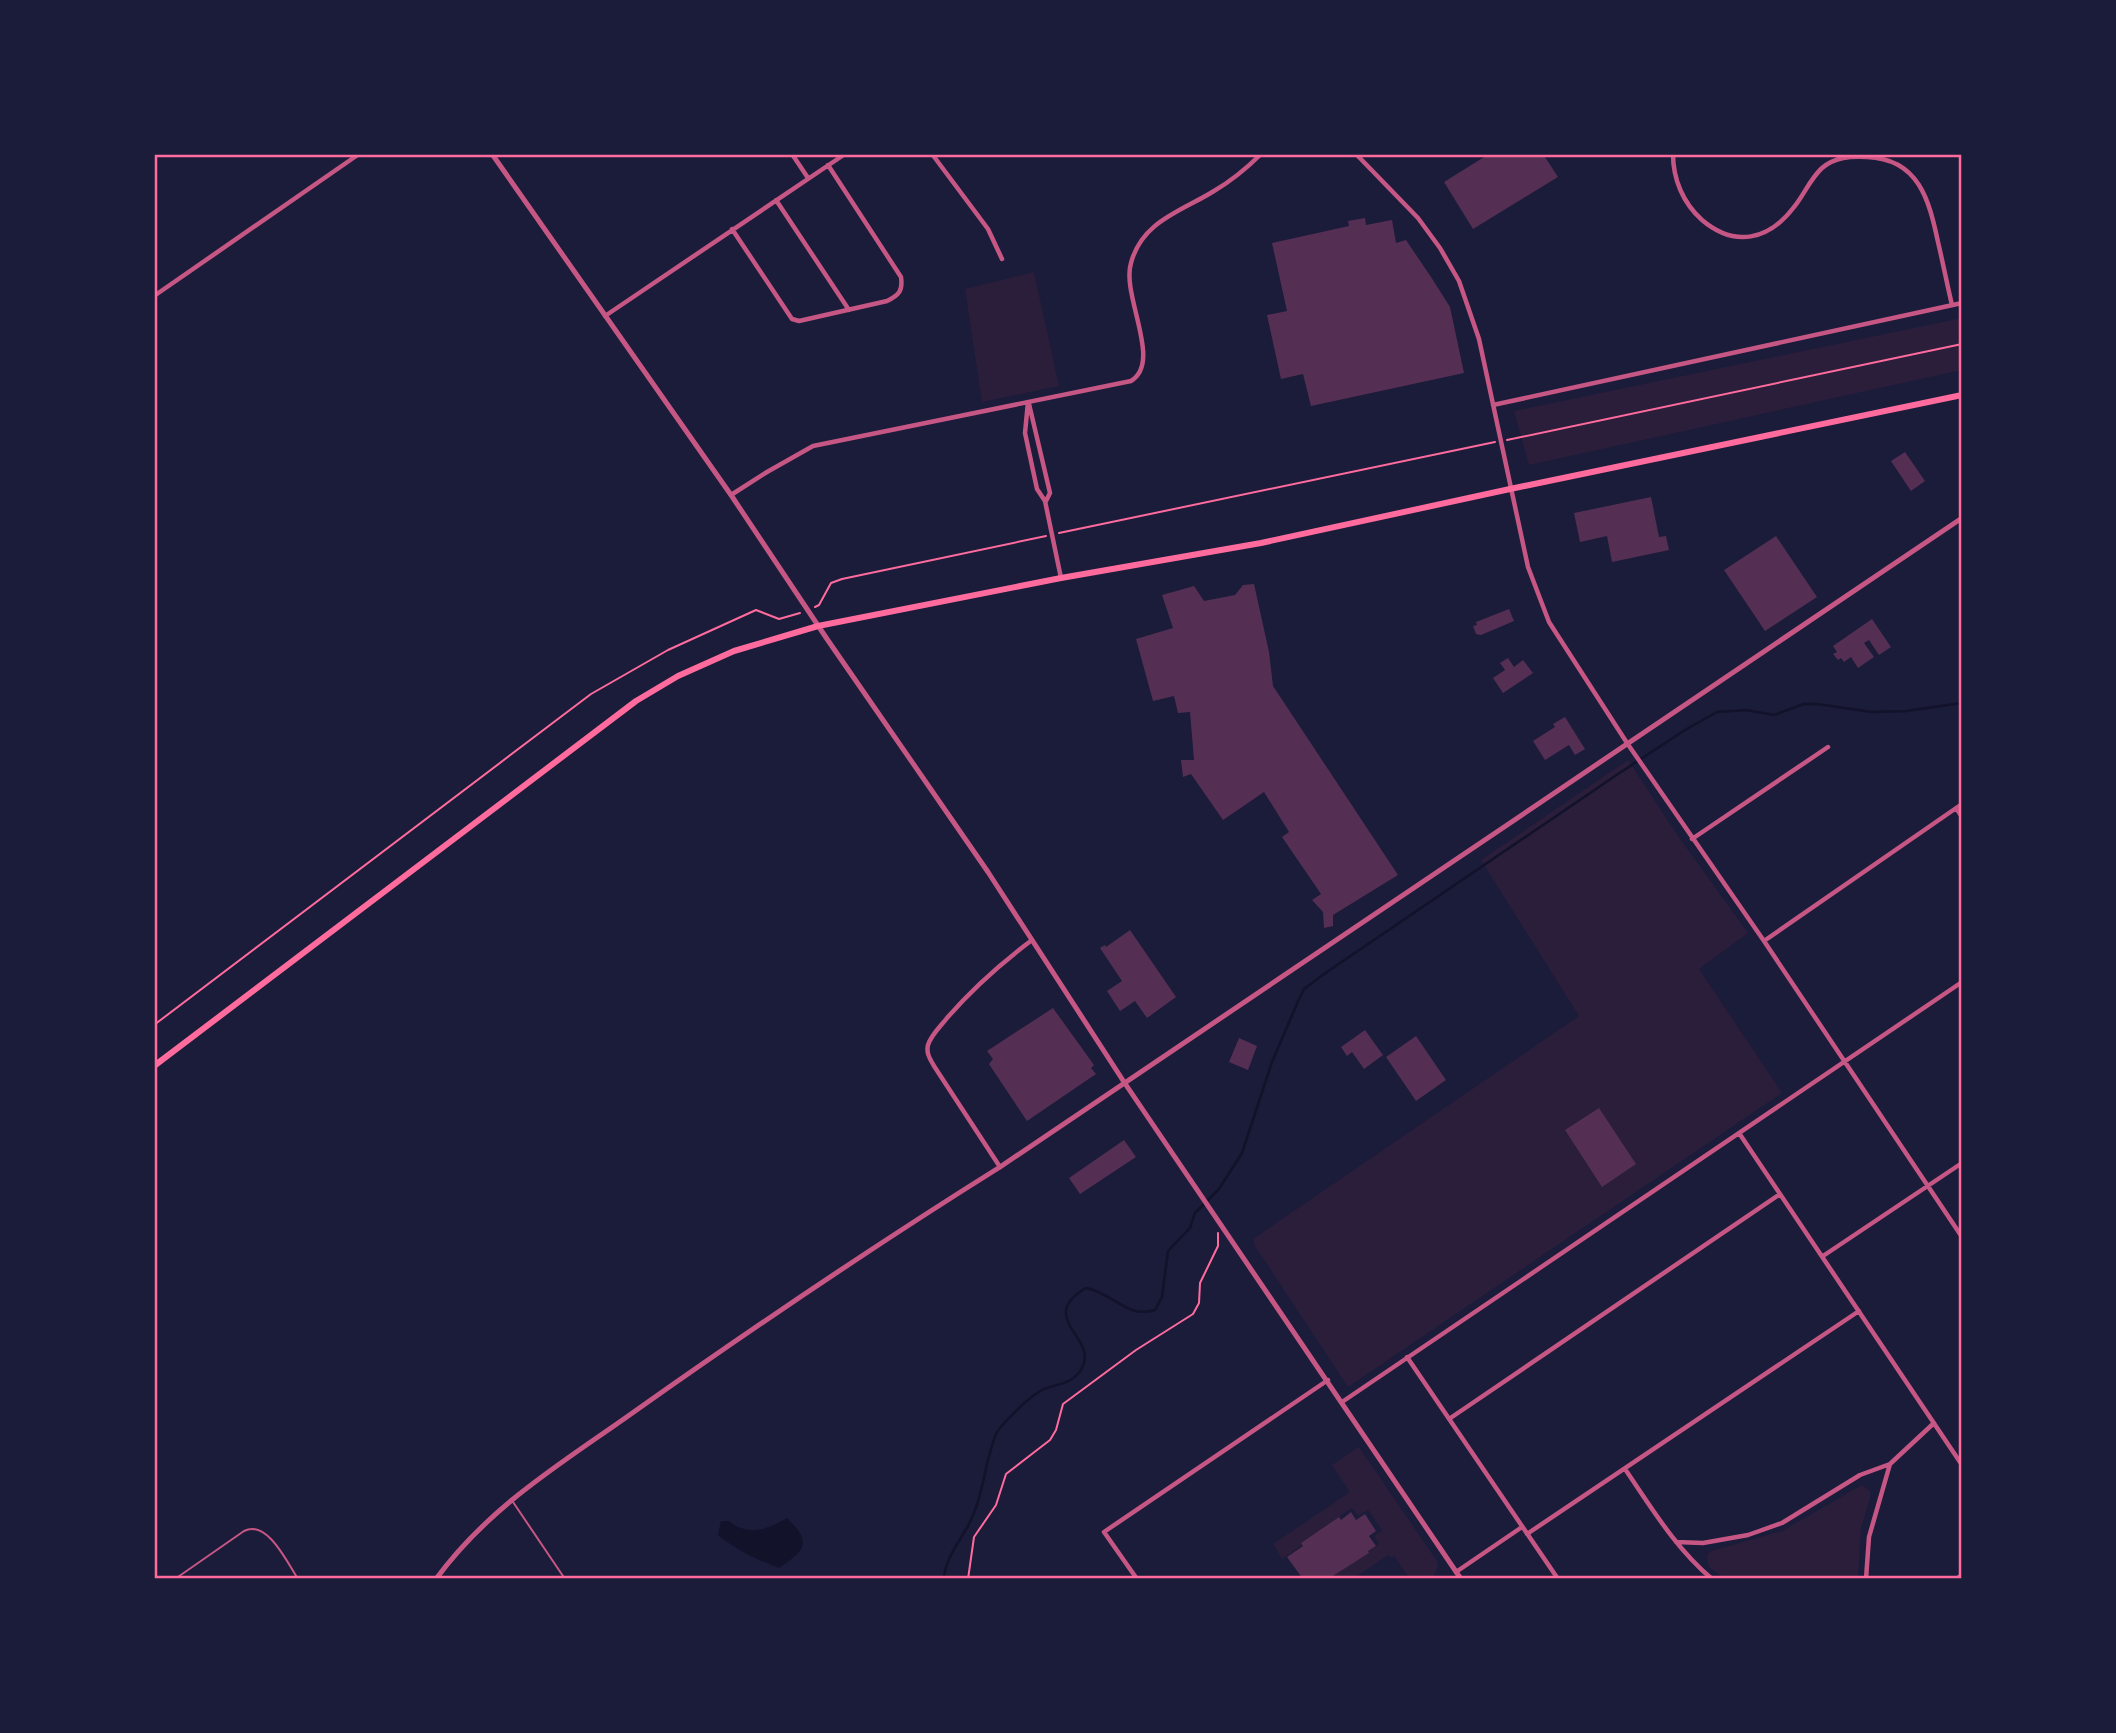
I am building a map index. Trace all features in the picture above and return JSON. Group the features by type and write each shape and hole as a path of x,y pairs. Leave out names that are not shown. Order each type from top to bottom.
{"main road":[{"path":"154,1066 636,701 678,676 734,651 818,626 1061,578 1261,543 1510,488 1962,395"}],"street":[{"path":"154,296 359,154"},
{"path":"492,154 732,495 818,626 988,872 1124,1082 1328,1380 1458,1577 1522,1527"},
{"path":"792,154 808,178"},
{"path":"605,316 845,154"},
{"path":"932,154 988,229 1002,259"},
{"path":"732,495 813,446 1137,377 1144,364 1144,347 1129,283 1130,264 1139,242 1153,225 1214,191 1261,154"},
{"path":"1356,154 1418,218 1459,281 1479,339 1528,567 1549,622 1627,743 1764,941 1962,1237"},
{"path":"1673,154 1676,182 1683,196 1698,217 1716,232 1731,238 1748,238 1782,223 1810,182 1822,168 1835,159 1855,156 1882,157 1899,164 1918,182 1930,203 1952,305"},
{"path":"732,229 792,319 799,321 887,301 898,296 903,288 901,277 828,165"},
{"path":"776,200 849,310"},
{"path":"1493,405 1962,303"},
{"path":"1028,402 1050,493 1045,501"},
{"path":"1028,402 1025,433 1037,489 1045,501 1061,578"},
{"path":"436,1579 467,1541 511,1499 540,1476 861,1255 1000,1167 1962,518"},
{"path":"1692,839 1828,747"},
{"path":"1764,941 1962,804"},
{"path":"1956,808 1962,817"},
{"path":"1000,1167 930,1058 928,1044 966,996 990,972 1032,940"},
{"path":"1342,1402 1962,982"},
{"path":"1739,1133 1962,1465"},
{"path":"1823,1256 1962,1163"},
{"path":"1449,1419 1780,1194"},
{"path":"1527,1534 1859,1311"},
{"path":"1407,1357 1558,1579"},
{"path":"1137,1579 1104,1532 1328,1380"},
{"path":"1676,1542 1692,1544 1727,1540 1782,1523 1860,1475 1890,1464 1934,1423"},
{"path":"1866,1579 1870,1530 1890,1464"},
{"path":"1625,1469 1676,1542 1694,1564 1712,1579"},
{"path":"1956,1579 1962,1575"}],"lane":[{"path":"511,1499 565,1579"},
{"path":"175,1579 253,1527 260,1528 268,1535 298,1579"}],"path":[{"path":"831,583 995,545 1962,344"},
{"path":"154,1026 591,694 668,650 756,610"},
{"path":"968,1579 974,1537 996,1505 1006,1474 1049,1440 1056,1430 1063,1404 1196,1311 1200,1283 1218,1246 1217,1234 1225,1228"}],"shaded area":[{"path":"1034,272 1059,386 982,402 965,289"},
{"path":"1962,318 1962,370 1529,465 1514,411"},
{"path":"1628,760 1678,836 1748,933 1699,969 1782,1093 1348,1387 1253,1239 1579,1016 1481,860"},
{"path":"1359,1447 1437,1561 1438,1567 1432,1579 1410,1579 1394,1556 1391,1558 1388,1555 1353,1579 1328,1579 1379,1544 1374,1536 1382,1530 1368,1510 1358,1516 1352,1508 1282,1559 1273,1544 1350,1492 1332,1465"},
{"path":"1862,1485 1870,1491 1870,1498 1861,1528 1858,1579 1726,1579 1709,1567 1707,1557 1711,1551 1782,1531"},
{"path":"787,1518 800,1533 803,1545 795,1556 779,1568 747,1554 718,1535 721,1521 729,1521 743,1529 758,1530"}],"building":[{"path":"1489,154 1543,154 1558,177 1473,229 1444,182"},
{"path":"1365,218 1366,225 1392,220 1396,243 1406,240 1431,277 1450,307 1464,373 1311,406 1303,374 1281,379 1267,315 1287,311 1272,243 1349,226 1348,221"},
{"path":"1905,452 1925,481 1911,491 1891,461"},
{"path":"1651,497 1659,537 1666,536 1669,550 1612,562 1607,536 1580,542 1574,513"},
{"path":"1776,536 1817,597 1765,631 1724,570"},
{"path":"1254,584 1269,652 1273,686 1398,875 1333,915 1333,926 1324,928 1323,912 1312,900 1321,894 1282,837 1289,832 1264,792 1223,820 1191,774 1183,777 1181,760 1194,760 1190,712 1178,713 1174,696 1153,701 1136,639 1173,628 1162,595 1194,586 1204,601 1235,595 1243,585"},
{"path":"1509,609 1514,621 1481,635 1476,634 1473,626 1477,625 1476,622"},
{"path":"1872,619 1891,647 1879,655 1869,640 1864,643 1874,657 1858,668 1851,657 1844,662 1841,658 1838,660 1833,654 1837,652 1833,646"},
{"path":"1508,658 1514,667 1523,660 1533,673 1503,693 1493,678 1505,670 1500,663"},
{"path":"1565,717 1585,749 1575,755 1569,745 1545,760 1533,741"},
{"path":"1130,930 1176,997 1147,1018 1135,1001 1120,1011 1107,991 1122,981 1100,948 1105,945 1106,947"},
{"path":"1053,1008 1094,1065 1091,1068 1096,1074 1027,1121 989,1064 993,1059 987,1051"},
{"path":"1365,1030 1383,1055 1364,1069 1352,1052 1347,1056 1341,1047"},
{"path":"1416,1036 1446,1080 1416,1101 1386,1057"},
{"path":"1239,1038 1257,1046 1248,1070 1229,1062"},
{"path":"1599,1108 1636,1164 1602,1187 1565,1130"},
{"path":"1124,1140 1136,1157 1080,1194 1069,1178"},
{"path":"1351,1512 1356,1520 1365,1514 1376,1531 1369,1536 1376,1546 1328,1579 1303,1579 1287,1557 1303,1546 1301,1543"}],"waterway":[{"path":"944,1579 949,1560 976,1508 998,1431 1032,1397 1042,1390 1069,1381 1082,1368 1085,1357 1083,1347 1067,1319 1066,1309 1072,1299 1086,1288 1136,1311 1155,1310 1162,1297 1168,1251 1190,1228 1195,1213 1219,1189 1242,1153 1272,1062 1304,989 1618,774 1717,712 1746,710 1774,715 1804,704 1872,712 1906,711 1962,703"}]}
